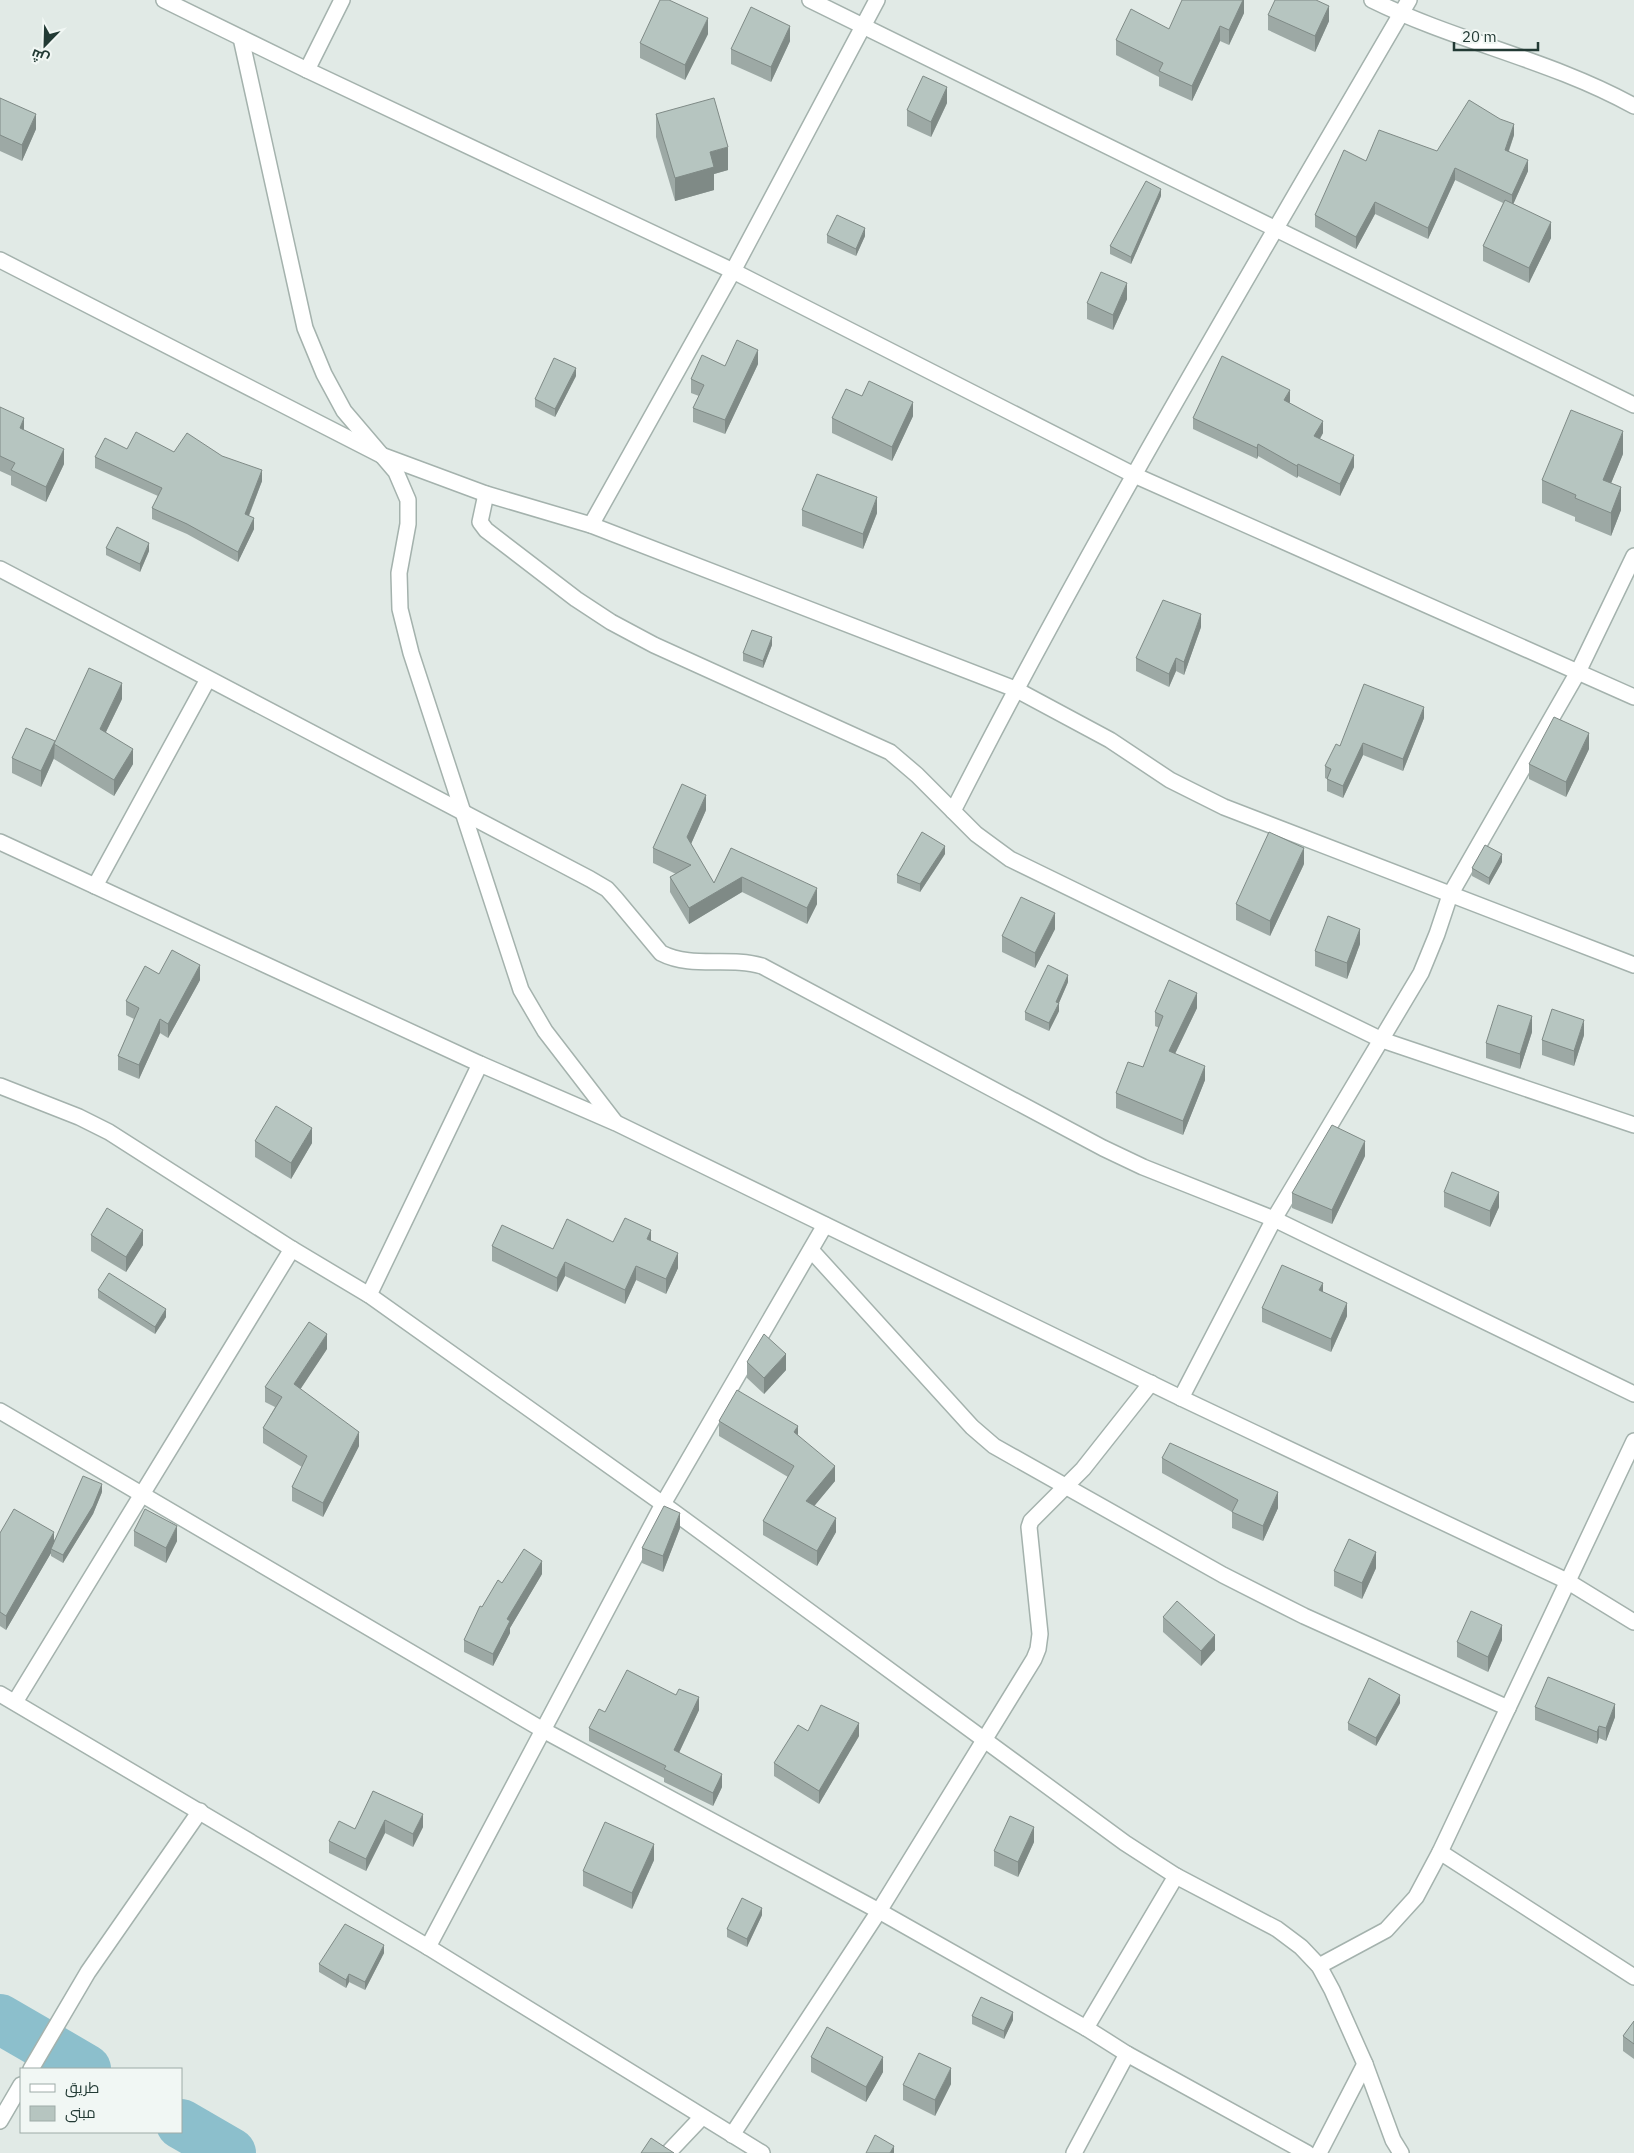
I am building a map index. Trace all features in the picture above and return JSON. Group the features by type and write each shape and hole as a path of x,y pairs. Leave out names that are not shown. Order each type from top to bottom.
{"street":[{"path":"164,0 307,70 732,271 1134,475 1634,697"},
{"path":"307,70 342,0"},
{"path":"810,0 1634,405"},
{"path":"591,525 732,271 877,0"},
{"path":"1372,0 1442,31 1567,73 1634,106"},
{"path":"953,811 1015,690 1134,475 1275,228 1409,0"},
{"path":"242,38 305,328 324,374 344,411 396,472 408,500 408,524 399,573 400,609 411,653 521,990 545,1031 616,1123"},
{"path":"0,260 381,455 486,494 591,525 1015,690 1110,740 1170,780 1224,807 1634,965"},
{"path":"486,494 480,522 486,530 576,599 612,622 654,645 852,733 890,752 918,775 976,834 1010,859 1046,879 1382,1040 1634,1125"},
{"path":"1181,1398 1274,1219 1421,973 1437,934 1450,894 1578,672 1634,556"},
{"path":"0,569 607,889 661,953 666,956 684,962 747,961 762,966 1102,1148 1143,1167 1274,1219 1634,1394"},
{"path":"96,886 208,679"},
{"path":"0,842 480,1064 616,1123 1181,1398 1567,1581 1634,1622"},
{"path":"369,1295 480,1064"},
{"path":"0,1086 79,1117 108,1132 292,1249 369,1295 664,1504 1124,1843 1176,1876 1277,1929 1301,1947 1319,1966 1332,1990 1365,2064 1392,2140 1401,2153"},
{"path":"428,1947 664,1504 825,1225"},
{"path":"16,1702 292,1249"},
{"path":"811,1250 972,1427 1007,1454 1067,1485 1223,1575 1304,1616 1508,1708"},
{"path":"732,2136 879,1911 1038,1649 1040,1634 1030,1527 1034,1515 1083,1468 1151,1383"},
{"path":"0,1411 544,1730 879,1911 1086,2028 1127,2054 1306,2153"},
{"path":"1319,1966 1386,1930 1416,1897 1440,1852 1634,1441"},
{"path":"0,1694 428,1947 762,2153"},
{"path":"32,2068 88,1972 200,1811"},
{"path":"1440,1852 1634,1977"},
{"path":"1086,2028 1176,1876"},
{"path":"1074,2153 1127,2054"},
{"path":"1318,2153 1365,2064"},
{"path":"0,2121 20,2087"},
{"path":"668,2153 702,2117"}],"building":[{"path":"660,0 669,0 708,18 685,65 640,43"},
{"path":"1182,0 1243,0 1229,30 1220,26 1192,86 1159,71 1163,63 1116,40 1131,9 1169,29"},
{"path":"1275,0 1316,0 1329,6 1315,36 1268,15"},
{"path":"751,7 790,26 771,67 731,49"},
{"path":"923,76 947,87 931,122 907,110"},
{"path":"0,98 36,114 22,145 0,135"},
{"path":"714,98 728,147 710,152 714,167 675,178 656,114"},
{"path":"1469,100 1500,119 1514,124 1505,150 1528,160 1512,195 1455,168 1428,228 1375,202 1356,237 1315,215 1344,150 1366,161 1379,130 1437,151"},
{"path":"1146,181 1161,189 1131,257 1110,246"},
{"path":"1505,200 1551,222 1529,268 1483,246"},
{"path":"837,215 865,228 856,249 827,235"},
{"path":"1101,272 1127,283 1113,315 1087,303"},
{"path":"737,340 758,350 725,420 693,408 704,385 691,379 702,355 725,366"},
{"path":"1222,356 1290,390 1284,400 1323,421 1314,436 1354,455 1340,484 1298,464 1297,466 1258,444 1257,448 1193,418"},
{"path":"554,358 576,368 555,409 535,399"},
{"path":"869,381 913,402 892,447 832,418 846,389 862,396"},
{"path":"0,407 24,418 20,428 64,449 46,487 11,470 15,463 0,456"},
{"path":"1571,410 1623,431 1603,480 1621,487 1611,513 1575,498 1576,495 1542,480"},
{"path":"136,432 174,452 187,433 222,456 262,470 245,514 254,518 238,552 187,524 152,508 162,488 95,457 105,438 127,449"},
{"path":"817,474 877,497 863,534 802,510"},
{"path":"117,527 149,543 140,564 106,548"},
{"path":"1163,600 1201,614 1184,662 1176,658 1169,674 1136,658"},
{"path":"752,630 772,637 763,661 743,653"},
{"path":"89,668 122,683 100,729 133,749 114,780 54,744"},
{"path":"1364,684 1424,707 1403,759 1363,743 1343,786 1327,779 1331,769 1325,766 1336,744 1340,746"},
{"path":"1554,717 1589,733 1566,782 1529,764"},
{"path":"26,728 55,741 41,771 12,758"},
{"path":"682,784 706,795 687,837 714,883 731,848 817,888 807,908 742,877 689,908 670,877 691,865 653,848"},
{"path":"922,832 945,846 920,884 897,875"},
{"path":"1269,832 1304,848 1270,921 1236,904"},
{"path":"1485,845 1502,854 1489,878 1472,868"},
{"path":"1021,897 1055,913 1035,953 1002,936"},
{"path":"1328,916 1360,929 1347,963 1315,951"},
{"path":"172,950 200,965 168,1024 160,1019 139,1065 118,1056 139,1008 126,1001 145,966 159,974"},
{"path":"1048,965 1068,975 1056,1002 1059,1003 1049,1023 1025,1012"},
{"path":"1169,980 1197,993 1169,1051 1205,1066 1183,1121 1116,1093 1128,1062 1143,1067 1163,1016 1155,1012"},
{"path":"1498,1005 1532,1016 1520,1054 1486,1043"},
{"path":"1552,1009 1584,1020 1574,1051 1542,1040"},
{"path":"276,1106 312,1128 291,1163 255,1141"},
{"path":"1332,1125 1365,1141 1332,1210 1292,1193"},
{"path":"1452,1172 1499,1192 1490,1211 1444,1192"},
{"path":"107,1208 143,1230 126,1257 91,1235"},
{"path":"625,1218 651,1230 647,1239 678,1253 666,1279 636,1266 625,1290 565,1262 557,1278 492,1246 502,1225 553,1249 567,1219 613,1242"},
{"path":"1282,1265 1323,1283 1319,1290 1347,1303 1331,1339 1262,1308"},
{"path":"109,1273 166,1309 155,1327 98,1290"},
{"path":"309,1322 327,1334 294,1384 359,1432 323,1503 292,1487 307,1456 263,1428 282,1397 265,1387"},
{"path":"764,1334 786,1354 764,1378 747,1362"},
{"path":"737,1390 798,1426 794,1432 835,1466 806,1501 836,1518 817,1551 763,1521 794,1466 719,1421"},
{"path":"1170,1443 1278,1492 1263,1526 1232,1512 1238,1500 1162,1458"},
{"path":"83,1476 102,1484 93,1506 63,1555 51,1549"},
{"path":"664,1506 680,1513 663,1556 642,1548"},
{"path":"14,1509 54,1532 6,1616 0,1612 0,1533"},
{"path":"145,1509 177,1526 166,1548 134,1531"},
{"path":"1349,1539 1376,1552 1362,1583 1334,1571"},
{"path":"524,1549 542,1561 507,1619 510,1621 493,1654 464,1640 480,1606 482,1607 498,1580 502,1583"},
{"path":"1177,1601 1215,1635 1201,1651 1163,1617"},
{"path":"1471,1611 1502,1625 1488,1657 1457,1642"},
{"path":"627,1670 676,1695 679,1689 699,1697 674,1750 722,1774 713,1793 664,1769 666,1766 589,1728 599,1709 605,1712"},
{"path":"1548,1677 1615,1704 1606,1728 1599,1726 1597,1732 1535,1707"},
{"path":"1369,1678 1400,1695 1376,1738 1348,1723"},
{"path":"821,1705 859,1723 819,1791 774,1763 798,1725 808,1731"},
{"path":"373,1791 423,1814 413,1834 385,1820 366,1859 329,1841 339,1821 355,1829"},
{"path":"1010,1816 1034,1827 1018,1862 994,1851"},
{"path":"605,1822 654,1844 632,1893 583,1871"},
{"path":"742,1898 762,1908 747,1939 727,1929"},
{"path":"345,1924 384,1945 365,1982 349,1974 346,1980 319,1964"},
{"path":"981,1997 1013,2012 1004,2031 972,2016"},
{"path":"1634,2021 1634,2044 1623,2036"},
{"path":"827,2027 883,2057 866,2087 811,2057"},
{"path":"919,2053 951,2068 935,2100 903,2085"},
{"path":"875,2135 894,2146 890,2153 866,2153"},
{"path":"651,2138 674,2153 641,2153"}],"waterway":[{"path":"0,2019 84,2068"},
{"path":"182,2125 231,2153"}]}
